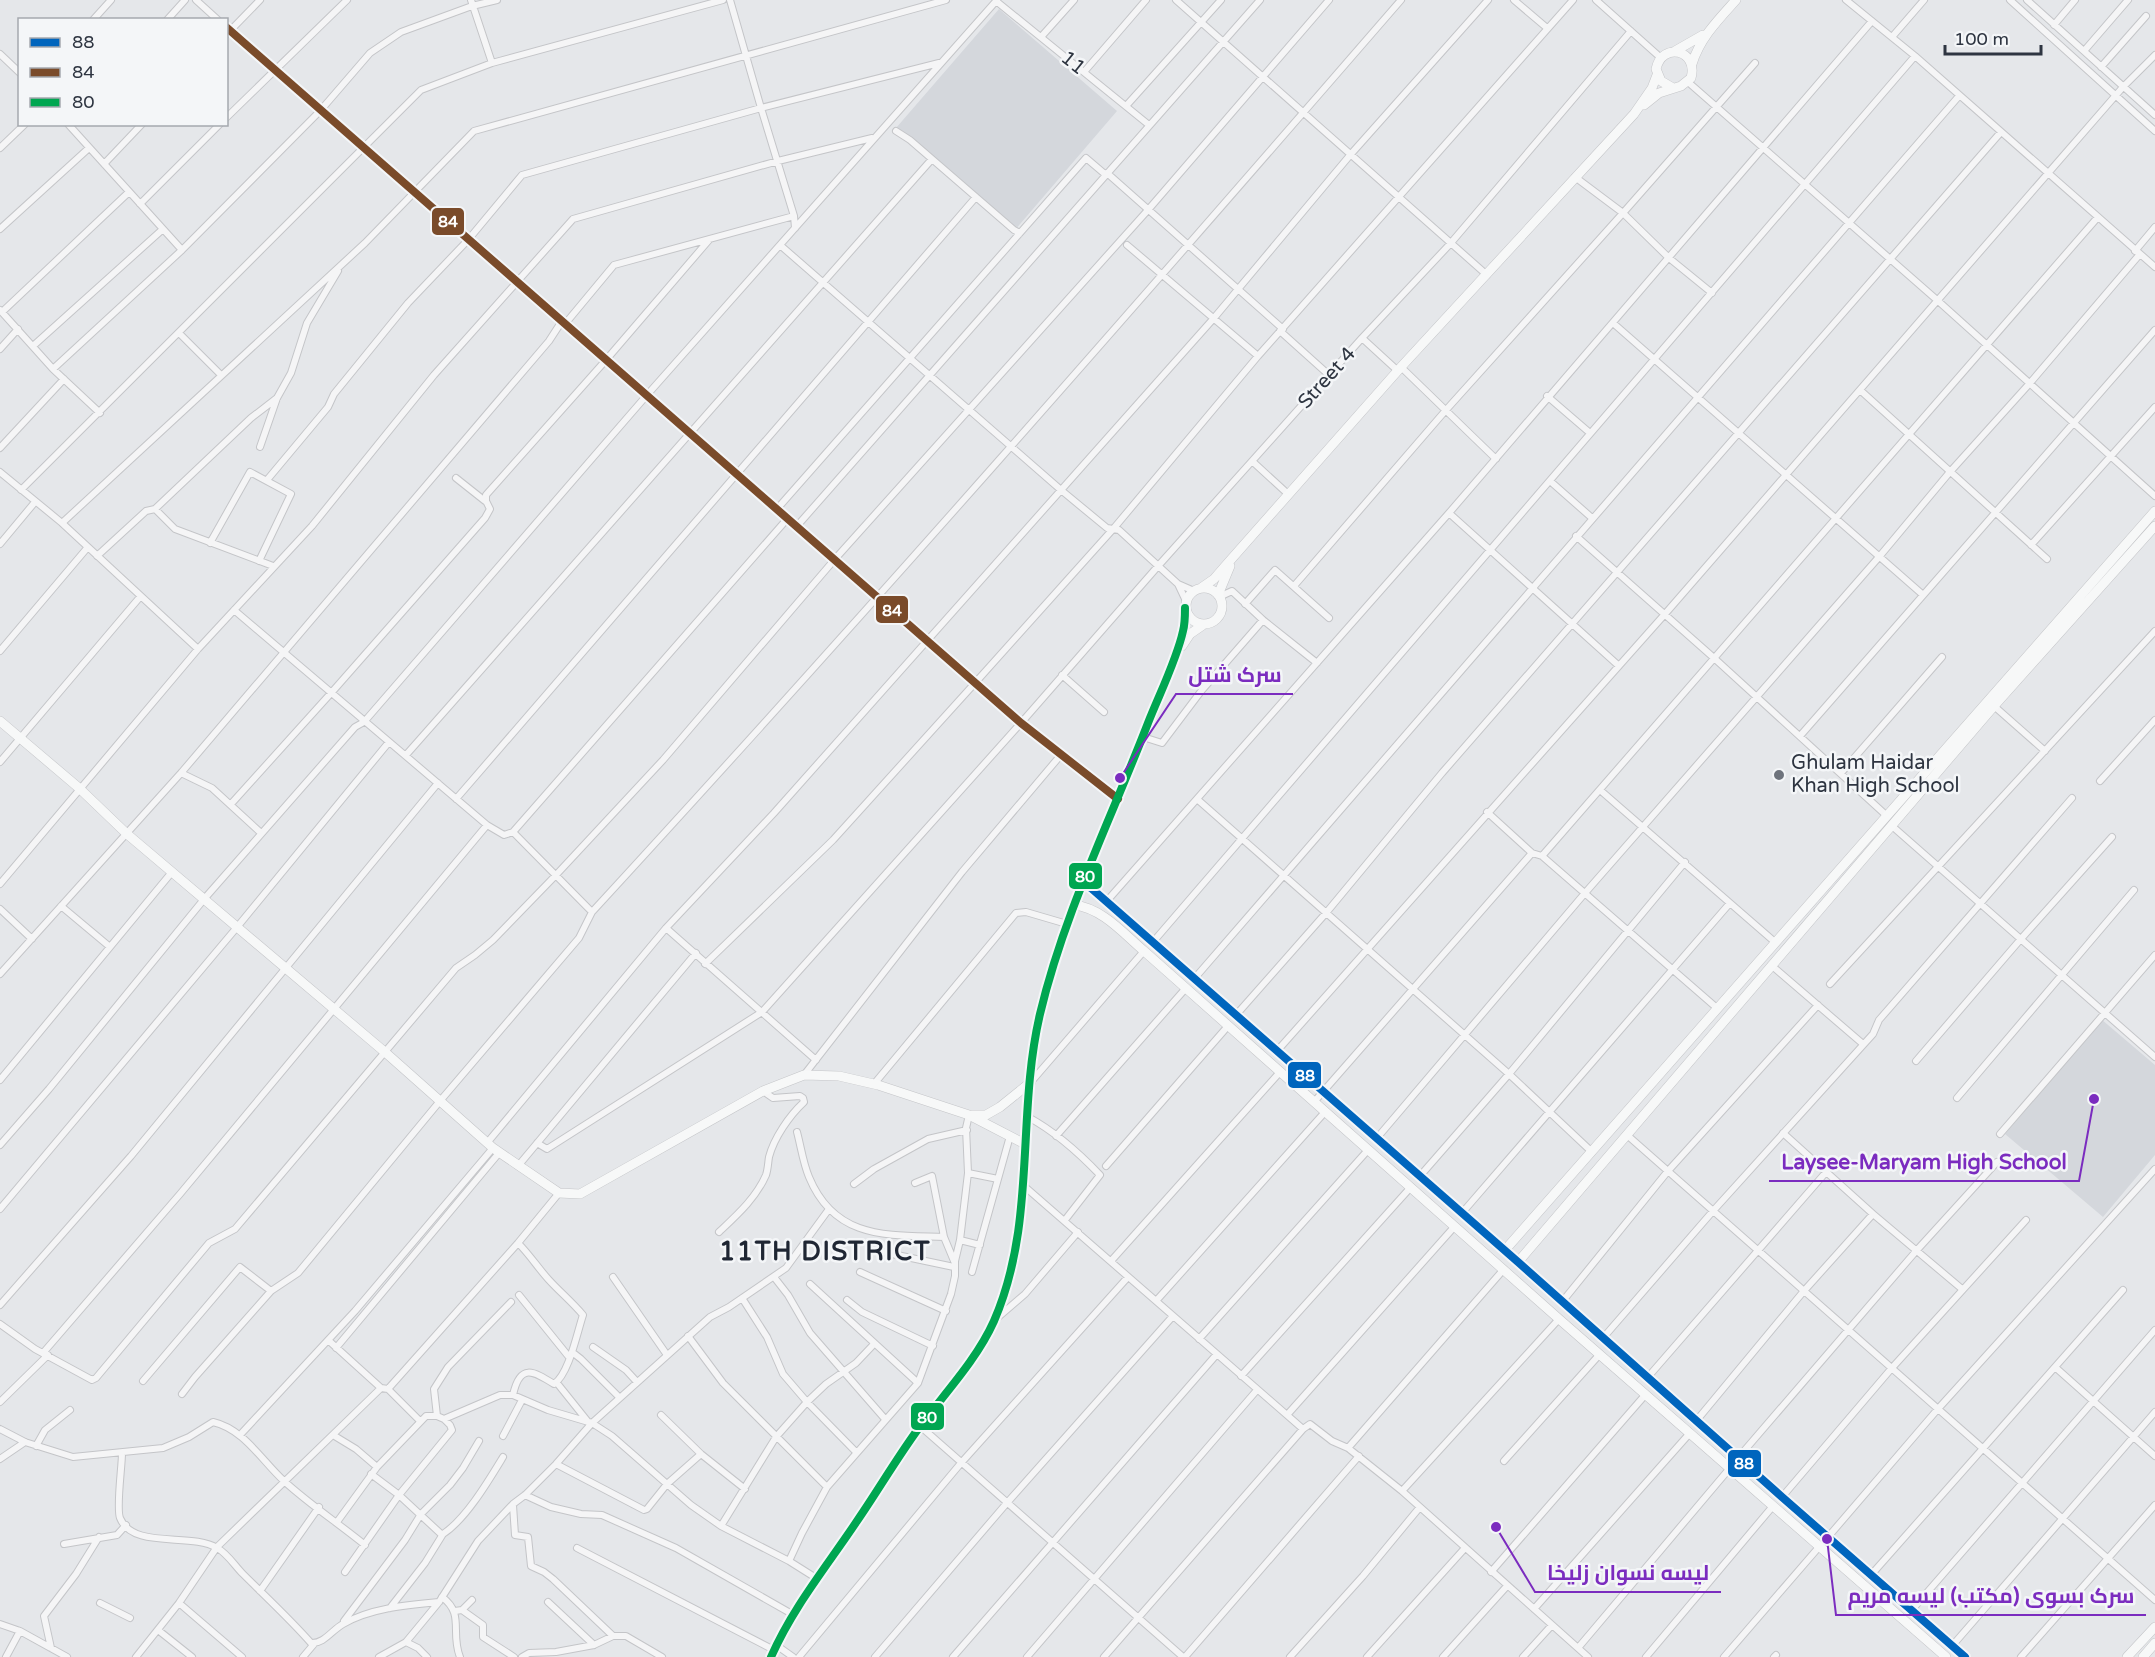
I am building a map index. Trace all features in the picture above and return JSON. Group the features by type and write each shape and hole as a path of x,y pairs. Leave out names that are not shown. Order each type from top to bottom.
{"main road":[{"path":"774,1650 792,1614 816,1578 920,1426 981,1345 994,1321 1016,1249 1021,1220 1033,1051 1040,1015 1074,905 1143,737 1183,631 1186,604 1197,589 1214,579 1400,369 1634,114 1659,93 1681,87 1688,82 1693,71 1692,64 1696,51 1708,32 1736,0"},
{"path":"1673,88 1666,86 1657,75 1656,69 1661,58 1666,53 1688,46 1708,32"},
{"path":"1675,51 1683,54 1692,64"},
{"path":"1634,114 1652,88 1657,75"},
{"path":"1518,1262 1771,965 1887,816 2155,511"},
{"path":"1505,1250 1776,943 1892,826 1994,706 2155,526"},
{"path":"1169,669 1190,634 1216,620 1220,614 1222,608 1219,596 1222,582 1239,551"},
{"path":"1197,589 1207,588 1219,596"},
{"path":"1186,604 1191,620 1203,625"},
{"path":"0,721 127,834 287,968 493,1148 559,1193 580,1194 762,1091 804,1075 839,1076 874,1084 969,1115 1026,1144"},
{"path":"1083,883 1505,1250 1965,1657"},
{"path":"1074,905 1087,906 1098,912 1144,951 1946,1657"},
{"path":"969,1115 986,1115 1000,1107 1031,1082"},
{"path":"1806,1535 1815,1525"},
{"path":"1834,1560 1843,1551"},
{"path":"2127,1657 2155,1627"},
{"path":"2143,1657 2155,1643"}],"street":[{"path":"95,18 111,0"},
{"path":"169,18 185,0"},
{"path":"196,0 216,18"},
{"path":"260,0 228,31 1021,723 1060,756 1118,799"},
{"path":"228,116 347,0"},
{"path":"53,369 182,250 320,111 370,53 401,32 471,3 497,0"},
{"path":"21,490 421,90 492,63 723,0"},
{"path":"730,0 760,108 794,216 795,228"},
{"path":"62,523 365,243 474,131 946,0"},
{"path":"0,1145 261,833 355,727 364,722 647,395 997,0"},
{"name":"11","path":"997,0 1149,125"},
{"path":"1041,37 1074,0"},
{"path":"1084,72 1146,0"},
{"path":"1176,0 1487,275"},
{"path":"1126,106 1221,0"},
{"path":"797,526 1260,0"},
{"path":"0,1324 21,1340 92,1380 96,1378 209,1243 236,1229 456,968 493,940 663,760 835,559 1148,210 1329,0"},
{"path":"182,1394 271,1291 298,1273 579,938 592,912 725,768 1011,447 1401,0"},
{"path":"336,1348 415,1254 493,1148 666,928 774,813 1214,318 1351,154 1488,0"},
{"path":"1514,0 1547,28"},
{"path":"705,964 833,840 975,683 1114,528 1258,356 1573,0"},
{"path":"1596,0 1661,58"},
{"path":"1846,0 1914,56 2155,267"},
{"path":"1892,37 1924,0"},
{"path":"2010,0 2155,131"},
{"path":"2027,0 2155,115"},
{"path":"2036,8 2042,0"},
{"path":"2054,25 2075,0"},
{"path":"2084,51 2128,0"},
{"path":"471,3 492,63"},
{"path":"2101,67 2146,16"},
{"path":"1106,902 1496,459 1872,21"},
{"name":"Street 4","path":"537,1143 547,1149 762,1012 1362,338 1450,244 1631,31"},
{"path":"0,54 18,71"},
{"path":"1277,1051 1665,614 2123,87 2155,55"},
{"path":"1153,942 1914,56"},
{"path":"0,67 7,61"},
{"path":"267,480 328,407 334,394 408,303 468,240 522,175 760,108 941,62"},
{"path":"1294,586 1446,410 1755,63"},
{"path":"1688,82 1891,259 2155,495"},
{"path":"1194,979 1959,96"},
{"path":"0,148 23,126"},
{"path":"70,126 182,250"},
{"path":"104,164 140,126"},
{"path":"140,204 218,126"},
{"path":"896,131 910,140 1020,233"},
{"path":"1236,1015 1326,913 1442,773 2001,132"},
{"path":"0,884 198,649 312,526 434,375 573,219 778,161 873,138"},
{"path":"0,229 90,148"},
{"path":"777,509 1086,158 1188,245 1329,375"},
{"path":"406,755 932,159"},
{"path":"1575,177 1623,213 1669,258 1712,293"},
{"path":"100,413 53,369 1,311 129,192"},
{"path":"456,799 976,197"},
{"path":"0,974 181,773 563,322 614,265 794,216"},
{"path":"1542,856 2098,217"},
{"path":"1377,1138 1643,825 1756,698 1949,473 2031,383 2137,253 2155,227"},
{"path":"33,346 163,229"},
{"path":"486,501 486,495 709,240"},
{"path":"780,245 1061,490 1107,528 1119,530 1159,565 1178,584 1186,604"},
{"path":"1127,245 1258,356"},
{"path":"260,447 277,398 291,373 307,323 341,265"},
{"path":"1613,323 1922,594"},
{"path":"0,349 18,329"},
{"path":"1800,736 2155,330"},
{"path":"179,333 221,375"},
{"path":"1362,338 1446,410 1496,459"},
{"path":"0,448 64,380"},
{"path":"1860,390 1949,473 2048,559"},
{"path":"1548,396 1590,433"},
{"path":"97,556 146,512 155,509 251,418 277,398"},
{"path":"2031,545 2155,407"},
{"path":"1252,461 1288,494"},
{"path":"0,472 62,523 198,649"},
{"path":"210,543 250,472 291,494 259,561"},
{"path":"231,804 489,512 486,501 456,478"},
{"path":"1550,481 1592,518"},
{"path":"0,544 35,502"},
{"path":"155,509 175,529 273,566"},
{"path":"1449,513 1619,666"},
{"path":"234,610 456,799 504,835 513,832 788,518"},
{"path":"1576,536 1887,816"},
{"path":"0,651 87,547"},
{"path":"1245,604 1275,570 1329,618"},
{"path":"1178,584 1197,589"},
{"path":"1219,596 1232,591 1263,620 1317,663"},
{"path":"0,762 140,597"},
{"path":"1143,737 1162,743 1202,690 1263,620"},
{"path":"1830,984 2155,631"},
{"path":"1841,773 1942,657"},
{"path":"1062,675 1104,712"},
{"path":"1994,706 2044,751"},
{"path":"2100,781 2155,720"},
{"path":"0,1209 238,926 388,742"},
{"path":"804,1075 962,872 1060,756"},
{"path":"181,773 212,788 261,833"},
{"path":"0,1305 131,1156 438,783"},
{"path":"1600,790 1776,943"},
{"path":"1603,1338 1713,1211 1873,1034 1880,1020 2072,798"},
{"path":"1197,799 1509,1074 1592,1152"},
{"path":"1487,812 1532,854 1542,856 1718,1009"},
{"path":"0,1402 46,1354 488,825"},
{"path":"1892,826 1978,904 2155,1057"},
{"path":"513,832 592,912"},
{"path":"1916,1061 2112,837"},
{"path":"1314,1102 1414,991 1532,854"},
{"path":"1420,1176 1629,932 1685,862"},
{"path":"0,1080 172,872"},
{"path":"1957,1098 2134,890"},
{"path":"1462,1213 1730,903"},
{"path":"61,906 110,947"},
{"path":"0,909 32,939"},
{"path":"874,1084 1016,913 1026,912 1067,924"},
{"path":"666,928 816,1060"},
{"path":"1031,1082 1144,951"},
{"path":"518,1167 696,953"},
{"path":"2000,1134 2155,955"},
{"path":"1771,965 1863,1044"},
{"path":"1056,1136 1185,988"},
{"path":"1562,1302 1668,1171 1818,1005"},
{"path":"1106,1166 1228,1026"},
{"path":"1111,1262 1280,1072"},
{"path":"719,1232 745,1206 759,1187 767,1172 770,1155 777,1139 792,1115 804,1102 800,1096 773,1098 762,1091"},
{"path":"1156,1301 1325,1112"},
{"path":"954,1264 960,1240 968,1173 966,1130 969,1115"},
{"path":"1028,1117 1056,1136 1100,1175 1065,1220"},
{"path":"854,1184 874,1169 928,1139 966,1130"},
{"path":"797,1132 808,1175 817,1194 829,1209 857,1228 878,1234 944,1237"},
{"path":"1783,1133 1873,1214 1962,1289"},
{"path":"1627,1135 2155,1600"},
{"path":"972,1272 1010,1136"},
{"path":"240,1435 328,1340 493,1148"},
{"path":"1199,1339 1368,1150"},
{"path":"1738,1458 1917,1250 1997,1162"},
{"path":"1828,1537 1937,1410 2155,1169"},
{"path":"1648,1377 1827,1171"},
{"path":"968,1173 998,1179"},
{"path":"789,1561 827,1487 918,1383 946,1311 955,1276 954,1264 944,1237 932,1176 915,1183"},
{"path":"1024,1186 1303,1429"},
{"path":"1241,1376 1411,1187"},
{"path":"136,1657 179,1603 217,1547 385,1388 518,1243 559,1193"},
{"path":"379,1657 406,1642 440,1599 478,1541 556,1464 591,1423 710,1317 786,1268 829,1209"},
{"path":"1696,1420 1803,1292 1873,1214"},
{"path":"1782,1497 1962,1289 2026,1220"},
{"path":"1287,1415 1455,1226"},
{"path":"994,1321 1025,1294 1078,1232"},
{"path":"960,1240 980,1245"},
{"path":"518,1243 583,1315 571,1354 560,1380 556,1383"},
{"path":"408,1249 415,1254"},
{"path":"878,1251 954,1264"},
{"path":"143,1381 238,1269 243,1268 271,1291"},
{"path":"1348,1449 1504,1269"},
{"path":"860,1272 946,1311"},
{"path":"613,1277 667,1355"},
{"path":"774,1277 788,1295 810,1333 885,1419"},
{"path":"799,1657 961,1463 1128,1277"},
{"path":"810,1284 918,1383"},
{"path":"1871,1575 2123,1290"},
{"path":"519,1295 571,1354 581,1359 620,1398"},
{"path":"742,1298 767,1337 783,1374 856,1452"},
{"path":"847,1300 862,1312 933,1346"},
{"path":"345,1572 399,1495 452,1430 450,1425 441,1418 434,1389 448,1367 511,1302"},
{"path":"875,1657 1006,1504 1173,1316"},
{"path":"1402,1491 1559,1318"},
{"path":"1911,1611 2155,1330"},
{"path":"688,1336 723,1383 827,1487"},
{"path":"328,1340 420,1421"},
{"path":"721,1526 776,1437 807,1402 826,1384 856,1363 874,1344"},
{"path":"593,1347 626,1370 637,1382"},
{"path":"953,1657 1217,1354"},
{"path":"1504,1461 1600,1354"},
{"path":"2055,1367 2155,1456"},
{"path":"513,1395 522,1374 528,1371 535,1372 554,1384 556,1383 591,1423"},
{"path":"1027,1657 1257,1390"},
{"path":"1491,1572 1646,1394"},
{"path":"337,1522 371,1474 426,1416 441,1418 500,1395 513,1395 591,1423 612,1436 691,1505 721,1526 789,1561 816,1578"},
{"path":"503,1436 522,1400"},
{"path":"36,1446 45,1430 70,1410"},
{"path":"1952,1646 2155,1413"},
{"path":"661,1415 701,1454 745,1488"},
{"path":"0,1429 25,1442 73,1457 163,1448 189,1437 213,1422 221,1424 240,1435 285,1481 365,1545"},
{"path":"1104,1657 1303,1429 1310,1424 1332,1441 1359,1456 1402,1491 1588,1657"},
{"path":"920,1426 1006,1504 1184,1657 1359,1456"},
{"path":"1534,1609 1690,1433"},
{"path":"333,1435 356,1449 377,1467"},
{"path":"303,1657 314,1644 342,1624 361,1602 421,1514 450,1485 479,1441"},
{"path":"0,1459 25,1442"},
{"path":"122,1453 118,1502 120,1518 134,1533 217,1547 314,1644"},
{"path":"556,1464 644,1510 667,1484 701,1454"},
{"path":"390,1609 425,1563 443,1534 482,1491 503,1457"},
{"path":"1578,1648 1730,1468"},
{"path":"371,1474 443,1534"},
{"path":"525,1496 551,1507 581,1514 602,1515 676,1548 792,1614"},
{"path":"513,1504 515,1535 528,1537 531,1566 544,1572 613,1636"},
{"path":"2021,1657 2155,1505"},
{"path":"1646,1657 1773,1506"},
{"path":"260,1591 319,1507"},
{"path":"1290,1657 1363,1576 1420,1507"},
{"path":"63,1544 117,1535 126,1525"},
{"path":"51,1648 44,1616 76,1574 99,1537"},
{"path":"1724,1657 1819,1547"},
{"path":"577,1548 774,1650 794,1657"},
{"path":"1367,1657 1465,1548"},
{"path":"1443,1657 1507,1586"},
{"path":"342,1624 363,1615 440,1599 451,1603 459,1611 483,1625 483,1637 514,1657"},
{"path":"460,1657 456,1646 459,1611 472,1600"},
{"path":"548,1602 594,1645"},
{"path":"100,1603 130,1618"},
{"path":"179,1603 242,1657"},
{"path":"0,1624 20,1631 67,1657"},
{"path":"1523,1657 1552,1625"},
{"path":"158,1630 192,1657"},
{"path":"6,1657 20,1631"},
{"path":"522,1657 529,1653 539,1655 594,1645 613,1636 626,1636 662,1657"},
{"path":"406,1642 418,1648 427,1657"},
{"path":"645,1657 648,1650"}],"shaded area":[{"path":"999,9 1117,111 1014,231 896,128"},
{"path":"2101,1019 2155,1065 2155,1155 2103,1217 2005,1134"}],"transit line":[{"name":"84","path":"228,29 1021,723 1118,799"},
{"name":"80","path":"771,1657 811,1587 913,1437 979,1349 994,1321 1007,1284 1016,1246 1033,1052 1050,976 1089,867 1177,653 1184,628 1185,608"},
{"name":"88","path":"1083,883 1518,1262 1965,1657"}],"place":[{"name":"Ghulam Haidar Khan High School","path":"1779,775"},
{"name":"سرک شتل","path":"1120,778"},
{"name":"Laysee-Maryam High School","path":"2094,1099"},
{"name":"لیسه نسوان زلیخا","path":"1496,1527"},
{"name":"سرک بسوی (مکتب) لیسه مریم","path":"1827,1539"}],"district":[{"name":"11TH DISTRICT","path":"825,1251"}]}
